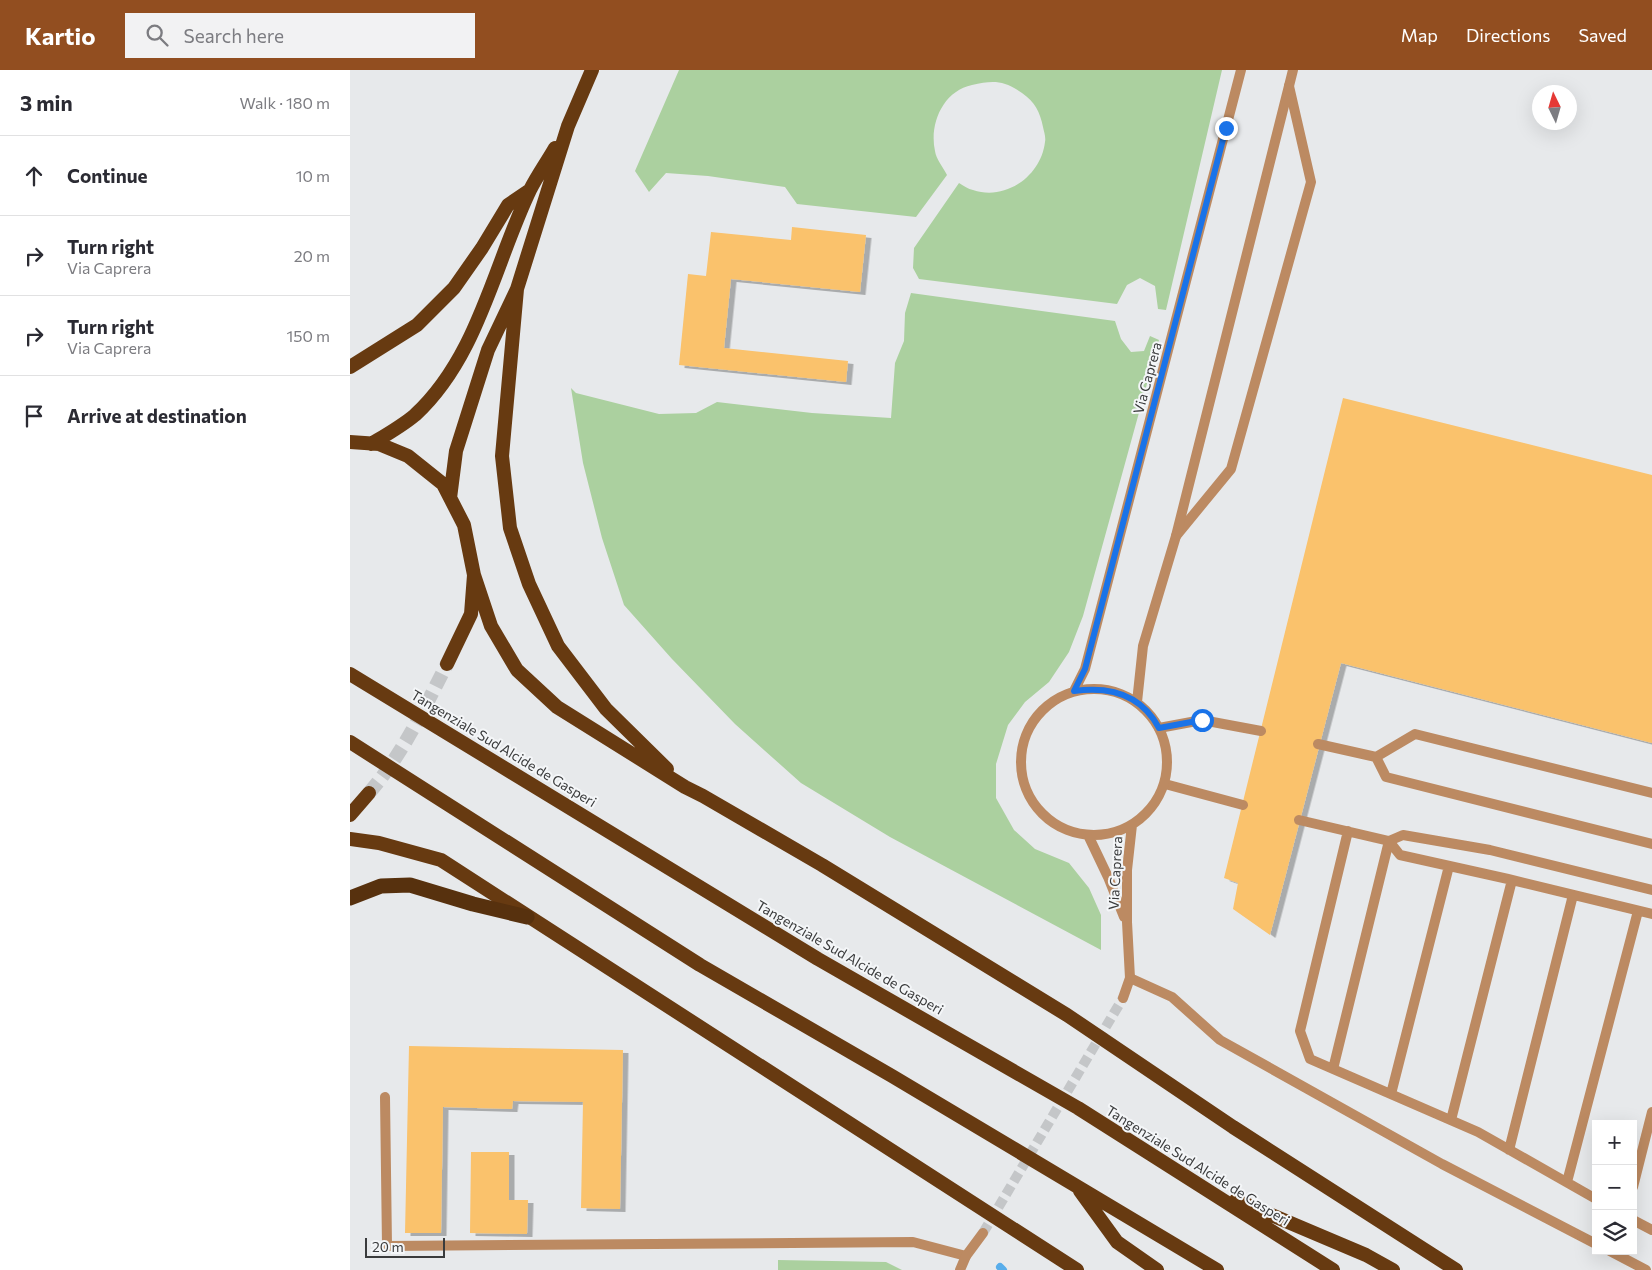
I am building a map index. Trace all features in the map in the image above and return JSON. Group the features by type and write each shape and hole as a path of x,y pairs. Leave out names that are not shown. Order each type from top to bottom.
{"highway":[{"path":"450,498 456,452 485,359 517,289 568,126 592,70"},
{"path":"371,444 395,430 415,415 442,385 464,350 530,190 568,126"},
{"path":"350,367 417,325 454,288 482,248 508,205 530,190"},
{"path":"517,289 502,456 510,528 529,584 558,646 606,709 685,787"},
{"path":"350,442 379,444 408,456 443,484 464,525 474,575 491,626 517,670 557,707 685,787 822,866 1067,1015 1233,1127 1456,1270"},
{"path":"447,664 471,614 474,575"},
{"name":"Tangenziale Sud Alcide de Gasperi","path":"350,674 818,960 1078,1108 1333,1270"},
{"path":"351,743 700,965 998,1139 1217,1270"},
{"path":"350,815 370,793"},
{"path":"350,839 379,843 441,860 1077,1270"},
{"path":"350,898 381,886 410,885 473,904 527,917"},
{"path":"1075,1185 1117,1242 1157,1270"},
{"path":"1199,1185 1366,1255 1393,1270"}],"street":[{"name":"Via Caprera","path":"1074,691 1085,669 1241,70"},
{"path":"1137,702 1143,646 1176,536 1294,70"},
{"path":"1176,536 1231,469 1311,182 1290,86"},
{"name":"Via Caprera","path":"1091,688 1107,689 1123,694 1137,702 1154,718 1164,739 1168,761 1165,784 1152,808 1143,818 1132,825 1111,834 1088,836 1066,830 1046,818 1031,801 1022,780 1020,758 1025,735 1037,715 1054,700 1074,691 1091,688"},
{"path":"1159,728 1202,720 1261,732"},
{"path":"1318,744 1376,757 1415,734 1652,793"},
{"path":"1376,757 1386,777 1652,844"},
{"path":"1165,784 1243,805"},
{"path":"1299,820 1348,830 1388,841 1400,855 1652,914"},
{"name":"Via Caprera","path":"1123,998 1130,978 1127,870 1132,825"},
{"path":"1348,830 1300,1031 1310,1059 1478,1132 1592,1196"},
{"path":"1388,841 1403,835 1490,850 1652,890"},
{"name":"Via Caprera","path":"1088,836 1127,922"},
{"path":"1333,1069 1388,841"},
{"path":"1391,1094 1449,866"},
{"path":"1451,1120 1512,880"},
{"path":"1509,1150 1573,895"},
{"path":"1567,1182 1638,911"},
{"path":"1130,978 1172,997 1220,1040 1442,1164 1592,1242"},
{"path":"385,1097 386,1246 913,1242 966,1256"},
{"path":"1637,1171 1652,1112"},
{"path":"1637,1222 1652,1230"},
{"path":"960,1270 966,1256 983,1233"},
{"path":"1618,1255 1646,1270"}],"green space":[{"path":"679,70 1222,70 1166,310 1158,309 1155,286 1140,278 1127,285 1117,304 919,279 913,268 914,248 959,183 969,189 985,192 998,192 1009,189 1029,175 1037,165 1042,154 1045,138 1042,122 1034,104 1027,96 1004,83 986,82 962,88 946,101 940,110 934,130 935,151 947,175 916,217 797,204 785,187 708,176 666,173 649,192 635,171"},
{"path":"911,293 1115,321 1121,339 1131,352 1144,351 1150,336 1159,340 1083,616 1069,652 1049,682 1025,702 1008,725 996,764 996,798 1014,830 1035,849 1069,863 1089,888 1101,915 1101,950 890,837 801,783 735,724 672,659 624,605 602,538 583,463 571,388 576,393 659,414 696,413 717,402 812,413 891,418 895,363 904,341 905,313"},
{"path":"778,1260 886,1262 902,1270 778,1270"}],"building":[{"path":"792,227 866,235 860,292 731,279 724,348 848,361 846,382 679,365 688,274 706,276 711,232 791,240"},
{"path":"1343,398 1652,475 1652,743 1341,663 1270,935 1233,909 1238,883 1224,878"},
{"path":"409,1046 623,1050 620,1209 581,1208 583,1102 513,1101 512,1109 443,1107 441,1233 405,1233"},
{"path":"471,1152 509,1152 509,1200 528,1200 527,1234 470,1233"}],"waterway":[{"path":"1000,1267 1003,1270"}],"tunnel":[{"path":"369,793 402,747 447,664"},
{"path":"983,1233 1123,998"}],"route":[{"path":"1202,720 1159,728 1154,718 1137,702 1123,694 1107,689 1091,688 1074,691 1085,669 1226,128"}]}
